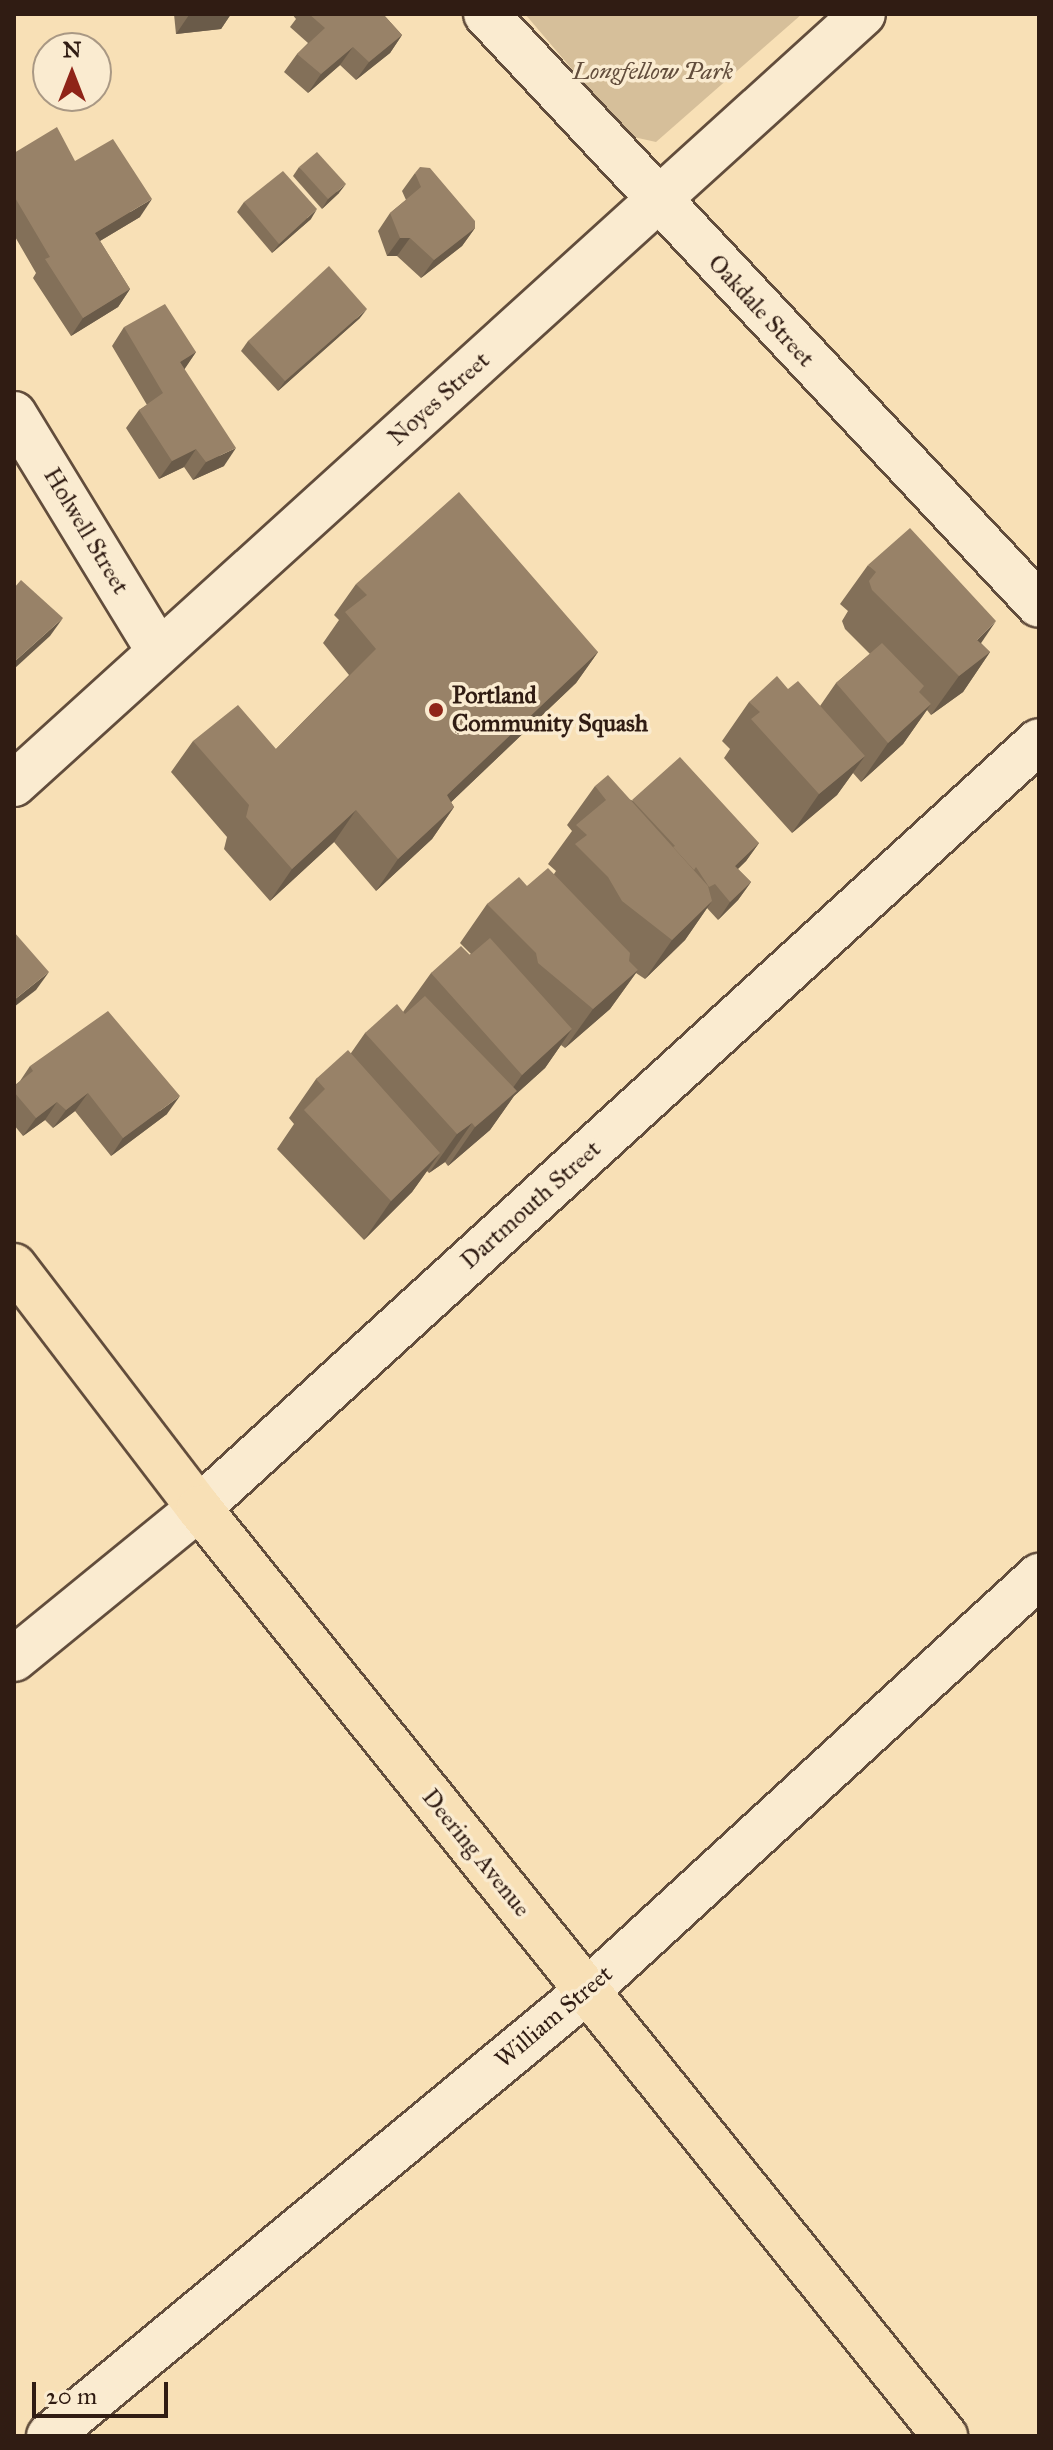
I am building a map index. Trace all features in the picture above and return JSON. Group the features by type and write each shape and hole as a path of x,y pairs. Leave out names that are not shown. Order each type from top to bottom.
{"main road":[{"name":"Deering Avenue","path":"14,1266 199,1508 945,2436"}],"street":[{"name":"Oakdale Street","path":"486,14 659,204 1039,605"},
{"name":"Noyes Street","path":"14,784 157,648 659,204 863,14"},
{"name":"Holwell Street","path":"14,414 157,648"},
{"name":"Dartmouth Street","path":"14,1659 199,1508 1039,741"},
{"name":"William Street","path":"49,2436 587,1991 1039,1576"}],"green space":[{"name":"Longfellow Park","path":"525,14 802,14 656,142 629,136"}],"building":[{"path":"309,14 383,14 402,35 369,62 353,47 321,74 297,54 325,28"},
{"path":"57,127 75,161 113,139 152,199 95,233 130,289 83,318 45,259 50,257 14,196 14,153"},
{"path":"317,152 346,184 328,199 299,167"},
{"path":"420,167 430,168 475,221 475,228 434,260 410,238 400,238 390,213 421,187 415,173"},
{"path":"283,171 317,209 279,244 244,202"},
{"path":"329,266 367,309 285,381 248,341"},
{"path":"165,304 196,352 180,362 236,448 206,462 196,449 172,461 139,410 163,393 124,327"},
{"name":"Portland Community Squash","path":"459,492 598,652 447,795 454,807 398,859 356,810 292,869 246,817 249,805 193,741 238,705 276,749 376,649 345,612 367,595 356,584"},
{"path":"910,528 996,621 977,640 990,652 959,676 872,590 869,581 876,572 868,565"},
{"path":"21,580 63,618 14,662 14,588"},
{"path":"882,643 924,686 919,692 931,704 888,743 836,683"},
{"path":"777,676 788,689 798,681 865,756 819,794 751,719 760,712 749,702"},
{"path":"680,757 759,843 735,866 751,882 730,902 715,884 709,887 696,867 694,870 632,800"},
{"path":"608,775 708,886 712,901 672,940 622,901 608,877 575,844 587,835 576,825 606,800 595,786"},
{"path":"548,868 630,953 629,961 638,970 593,1009 538,963 536,953 487,904 519,877 527,886"},
{"path":"14,932 49,972 14,1000"},
{"path":"490,938 572,1029 522,1075 431,973 461,946 470,955"},
{"path":"425,996 517,1091 475,1127 472,1123 457,1134 365,1033 397,1004 405,1014"},
{"path":"108,1011 180,1096 123,1138 88,1093 66,1110 57,1102 36,1118 14,1092 14,1086 33,1071 30,1066"},
{"path":"348,1050 440,1153 391,1201 304,1110 325,1089 316,1079"}],"place":[{"name":"Portland Community Squash","path":"436,710"}]}
